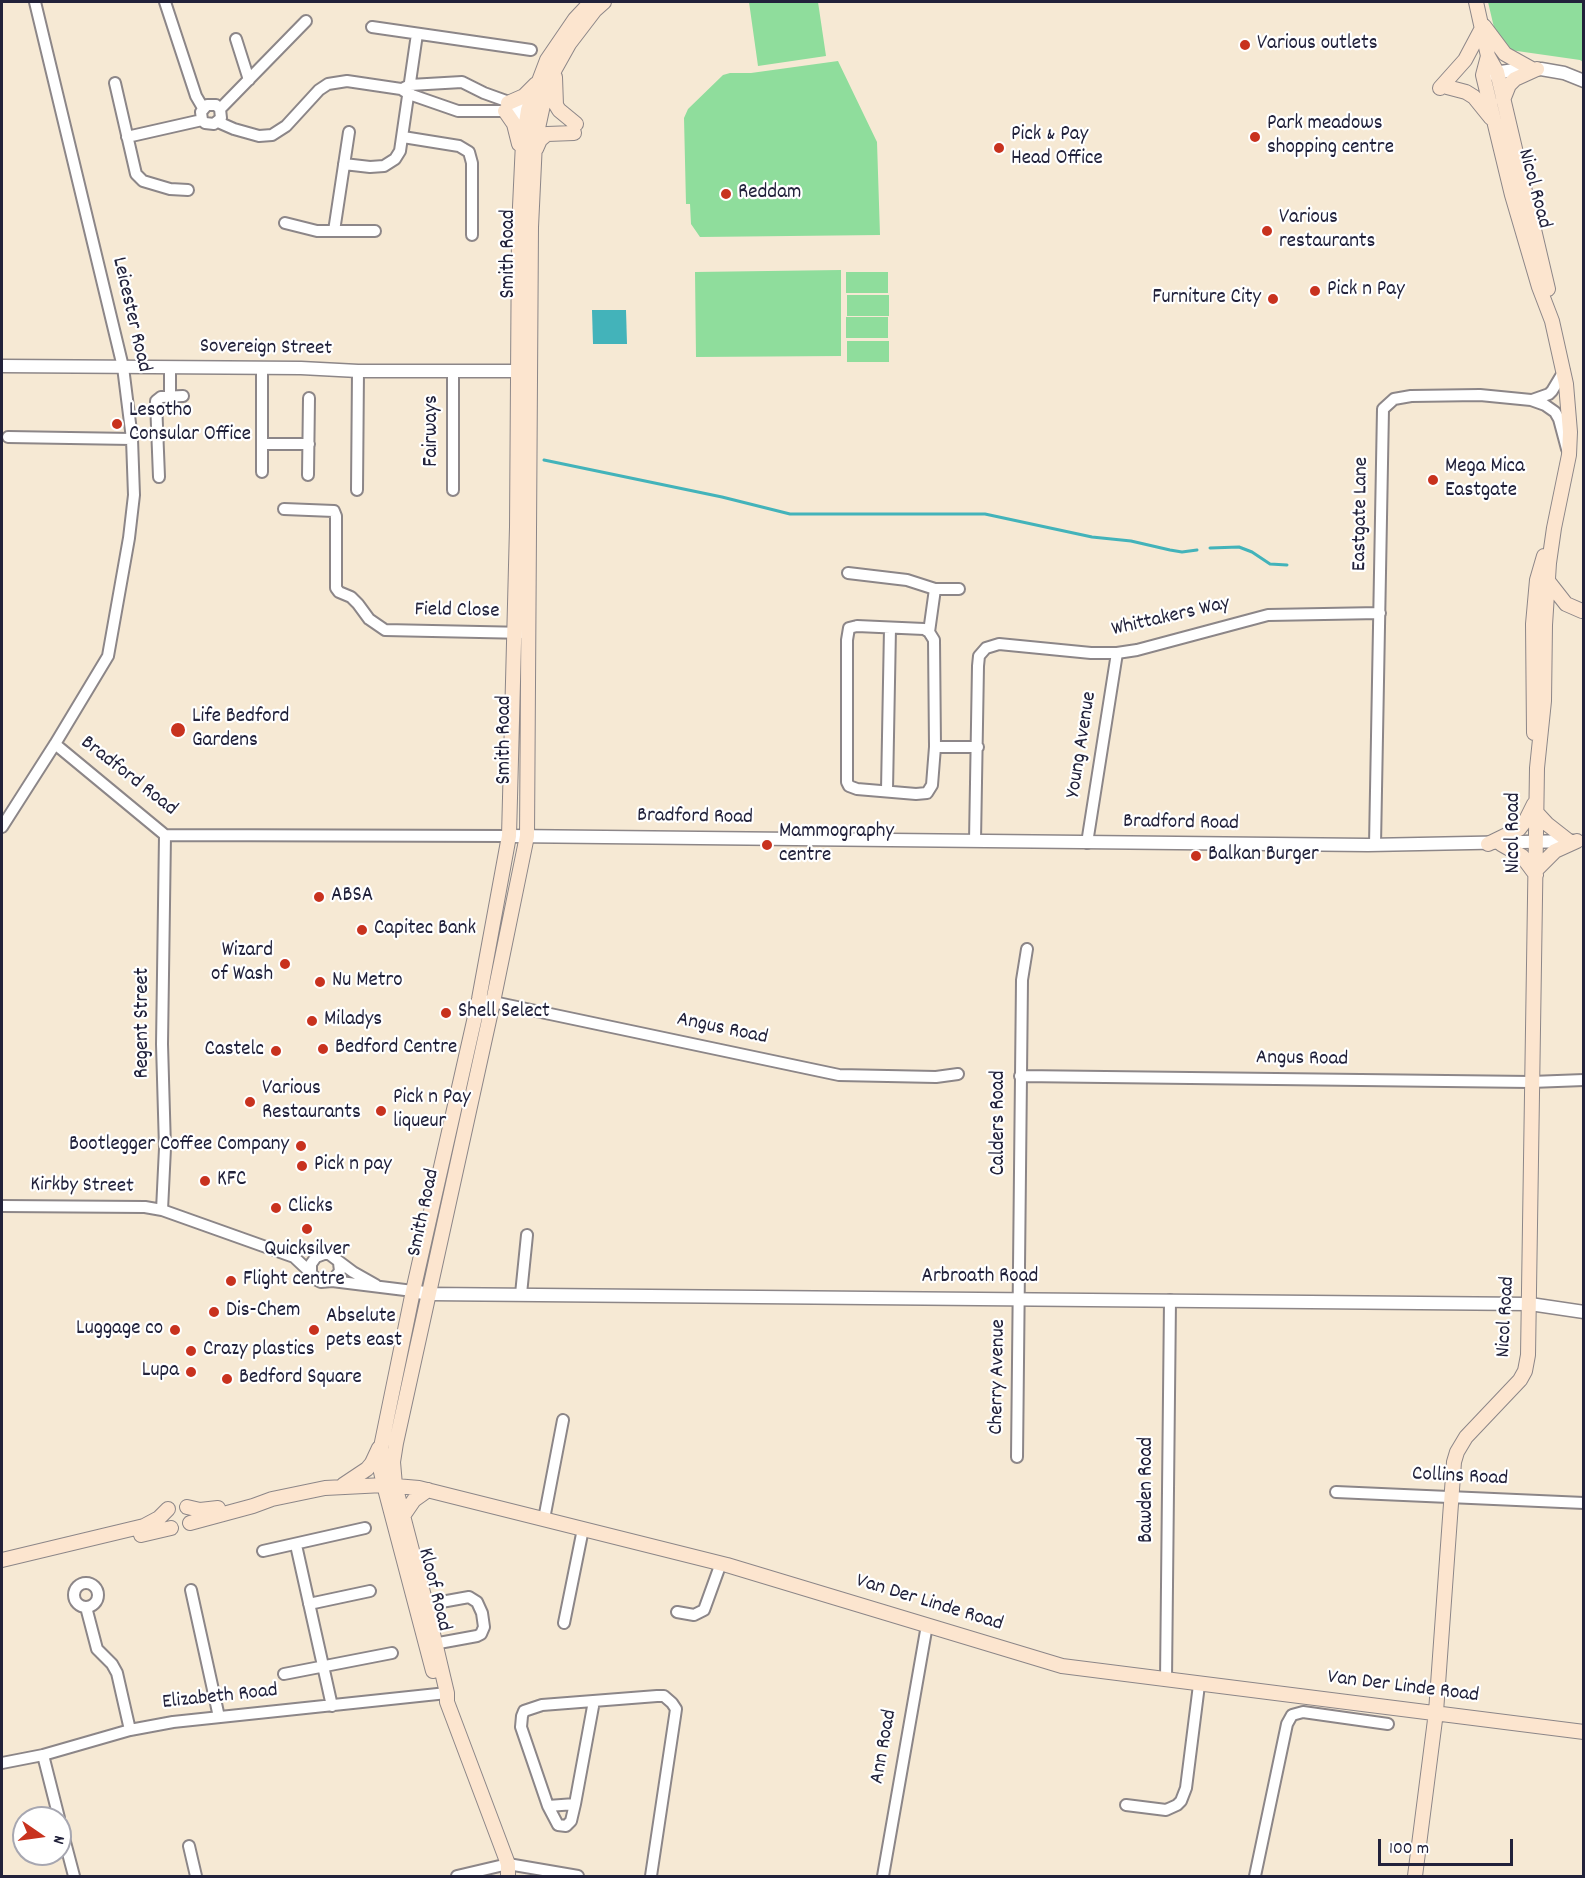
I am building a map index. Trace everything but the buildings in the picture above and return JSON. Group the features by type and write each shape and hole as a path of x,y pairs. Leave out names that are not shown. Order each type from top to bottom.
{"main road":[{"path":"1476,2 1490,73"},
{"name":"Smith Road","path":"533,115 555,69 595,4"},
{"name":"Smith Road","path":"389,1485 381,1460 385,1428 413,1291 527,836 528,633 525,371 527,158 537,83 556,45 595,4"},
{"path":"1482,25 1505,54 1535,69"},
{"path":"1482,25 1466,60 1444,87 1466,92 1479,101 1496,124"},
{"path":"527,158 547,134 575,128 556,105 555,69"},
{"path":"1503,100 1509,85 1515,79 1535,69"},
{"name":"Nicol Road","path":"1490,73 1503,100 1549,292 1549,312"},
{"name":"Nicol Road","path":"1415,1876 1436,1712 1454,1462 1461,1444 1513,1389 1525,1371 1528,1355 1537,768 1544,701 1548,581 1554,528 1569,455 1569,414 1556,335 1539,287 1512,195 1496,124 1490,73"},
{"path":"527,158 506,107 520,99 537,83"},
{"name":"Smith Road","path":"389,1485 486,1001 509,837 513,633 525,371"},
{"name":"Nicol Road","path":"1537,768 1533,717 1533,624 1537,580 1554,528"},
{"path":"1548,581 1566,604 1581,611"},
{"path":"1494,844 1519,829 1536,805 1547,824 1577,842"},
{"path":"1494,844 1522,856 1536,872 1555,851 1577,842"},
{"path":"385,1428 372,1463 348,1486 369,1493 397,1514 423,1489 408,1480 402,1471 396,1443"},
{"name":"Van Der Linde Road","path":"190,1523 305,1491 348,1486 389,1485 423,1489 721,1563 1062,1666 1584,1732"},
{"name":"Kloof Road","path":"389,1485 445,1696 508,1870"},
{"name":"Van Der Linde Road","path":"187,1507 205,1510 251,1500 272,1499"},
{"path":"2,1560 144,1526 159,1518 176,1504 187,1507 192,1515 190,1523 182,1530 171,1528 2,1565"},
{"path":"168,1509 166,1521 171,1528"}],"street":[{"name":"Leicester Road","path":"2,827 103,664 110,646 134,505 132,439 123,367 35,2"},
{"path":"165,2 195,96 203,108"},
{"path":"220,109 306,21"},
{"path":"372,27 531,50"},
{"path":"344,164 370,167 389,163 400,151 407,90 417,34"},
{"path":"236,39 249,80"},
{"path":"1490,73 1535,69 1553,70 1584,81"},
{"path":"218,122 234,129 267,136 278,133 319,90 328,84 347,81 407,90 451,110 480,112 506,107"},
{"path":"407,90 462,82 506,107 533,115"},
{"path":"115,83 133,168 139,178 170,189 188,190"},
{"path":"480,112 484,93"},
{"path":"202,120 203,108 211,104 220,109"},
{"path":"127,136 202,120 210,125 218,122 221,117 220,109"},
{"path":"334,231 349,132"},
{"path":"403,137 459,146 469,152 472,163 472,235"},
{"path":"285,223 310,230 375,231"},
{"name":"Sovereign Street","path":"2,366 525,371"},
{"path":"170,367 170,396"},
{"path":"262,368 262,472"},
{"path":"357,490 358,371"},
{"name":"Fairways","path":"453,371 453,490"},
{"path":"1532,400 1552,391 1563,371"},
{"name":"Eastgate Lane","path":"1375,845 1383,409 1398,397 1480,395 1532,400 1555,412 1569,455"},
{"path":"159,477 155,404 158,397 183,396"},
{"path":"308,475 309,398"},
{"path":"8,437 132,439"},
{"path":"262,444 309,444"},
{"name":"Field Close","path":"284,509 334,512 336,516 336,588 339,592 351,597 369,619 385,630 528,633"},
{"path":"848,573 908,580 935,589 959,589"},
{"path":"929,632 935,589"},
{"name":"Whittakers Way","path":"975,841 978,666 980,656 986,648 999,645 1117,653 1137,650 1268,615 1380,613"},
{"path":"849,627 924,629 929,632 934,640 932,785 927,793 916,794 852,788 847,782 847,640 849,627"},
{"path":"887,790 890,628"},
{"name":"Young Avenue","path":"1087,843 1117,653"},
{"name":"Bradford Road","path":"55,744 165,835 527,836 1375,845 1577,842"},
{"path":"934,747 978,747"},
{"name":"Regent Street","path":"162,1210 165,1148 162,1044 165,835"},
{"name":"Calders Road","path":"1019,1298 1022,980 1027,949"},
{"name":"Angus Road","path":"486,1001 839,1075 936,1077 958,1074"},
{"name":"Angus Road","path":"1020,1076 1531,1082 1584,1080"},
{"name":"Kirkby Street","path":"2,1206 145,1207 162,1210"},
{"path":"162,1210 294,1257 316,1257 329,1254 337,1259 340,1271 332,1281 321,1282 314,1277 311,1264 316,1257"},
{"path":"520,1294 527,1235"},
{"path":"294,1257 312,1272"},
{"name":"Arbroath Road","path":"339,1263 376,1285"},
{"name":"Arbroath Road","path":"332,1281 376,1285 429,1294 1530,1304 1584,1312"},
{"name":"Cherry Avenue","path":"1017,1457 1019,1298"},
{"name":"Bawden Road","path":"1166,1680 1170,1300"},
{"path":"544,1519 563,1420"},
{"name":"Collins Road","path":"1336,1492 1584,1503"},
{"path":"263,1551 365,1528"},
{"path":"564,1623 583,1528"},
{"path":"296,1545 332,1706"},
{"path":"677,1612 694,1615 704,1610 721,1563"},
{"path":"191,1590 219,1717"},
{"path":"309,1604 370,1591"},
{"path":"421,1605 469,1597 477,1602 482,1612 484,1627 481,1634 431,1645"},
{"path":"86,1607 97,1649 112,1664 117,1673 130,1730"},
{"name":"Ann Road","path":"883,1876 927,1625"},
{"path":"284,1674 392,1653"},
{"path":"1126,1805 1166,1810 1181,1801 1186,1788 1199,1685"},
{"name":"Elizabeth Road","path":"2,1763 43,1755 130,1730 173,1722 445,1696"},
{"path":"594,1701 571,1821 566,1826 558,1824 549,1806 521,1727 524,1711 534,1707 594,1701 657,1696 669,1699 676,1709 651,1876"},
{"path":"1255,1876 1287,1724 1292,1715 1303,1712 1388,1724"},
{"path":"43,1755 56,1806"},
{"path":"549,1806 574,1804"},
{"path":"189,1846 196,1876"},
{"path":"457,1876 508,1870 578,1876"}],"green space":[{"path":"749,2 818,2 826,56 758,66"},
{"path":"1488,2 1583,2 1583,62 1510,50 1496,36"},
{"path":"838,61 877,142 880,235 700,237 691,224 690,204 686,204 684,118 688,109 723,75"},
{"path":"841,270 841,356 696,357 695,272"},
{"path":"846,272 888,272 888,293 846,293"},
{"path":"847,295 889,295 889,316 847,316"},
{"path":"846,317 888,317 888,338 846,338"},
{"path":"847,341 889,341 889,362 847,362"}],"water":[{"path":"592,310 626,310 627,344 593,344"}],"waterway":[{"path":"544,460 722,497 790,514 985,514 1092,537 1131,541 1182,552 1197,550"},
{"path":"1210,548 1239,547 1252,552 1270,564 1287,565"}],"place":[{"name":"Various outlets","path":"1245,45"},
{"name":"Park meadows shopping centre","path":"1255,137"},
{"name":"Pick & Pay Head Office","path":"999,148"},
{"name":"Reddam","path":"726,194"},
{"name":"Various restaurants","path":"1267,231"},
{"name":"Pick n Pay","path":"1315,291"},
{"name":"Furniture City","path":"1273,299"},
{"name":"Lesotho Consular Office","path":"117,424"},
{"name":"Mega Mica Eastgate","path":"1433,480"},
{"name":"Life Bedford Gardens","path":"178,730"},
{"name":"Mammography centre","path":"767,845"},
{"name":"Balkan Burger","path":"1196,856"},
{"name":"ABSA","path":"319,897"},
{"name":"Capitec Bank","path":"362,930"},
{"name":"Wizard of Wash","path":"285,964"},
{"name":"Nu Metro","path":"320,982"},
{"name":"Shell Select","path":"446,1013"},
{"name":"Miladys","path":"312,1021"},
{"name":"Bedford Centre","path":"323,1049"},
{"name":"Castelc","path":"276,1051"},
{"name":"Various Restaurants","path":"250,1102"},
{"name":"Pick n Pay liqueur","path":"381,1111"},
{"name":"Bootlegger Coffee Company","path":"301,1146"},
{"name":"Pick n pay","path":"302,1166"},
{"name":"KFC","path":"205,1181"},
{"name":"Clicks","path":"276,1208"},
{"name":"Quicksilver","path":"307,1229"},
{"name":"Flight centre","path":"231,1281"},
{"name":"Dis-Chem","path":"214,1312"},
{"name":"Luggage co","path":"175,1330"},
{"name":"Abselute pets east","path":"314,1330"},
{"name":"Crazy plastics","path":"191,1351"},
{"name":"Lupa","path":"191,1372"},
{"name":"Bedford Square","path":"227,1379"}]}
